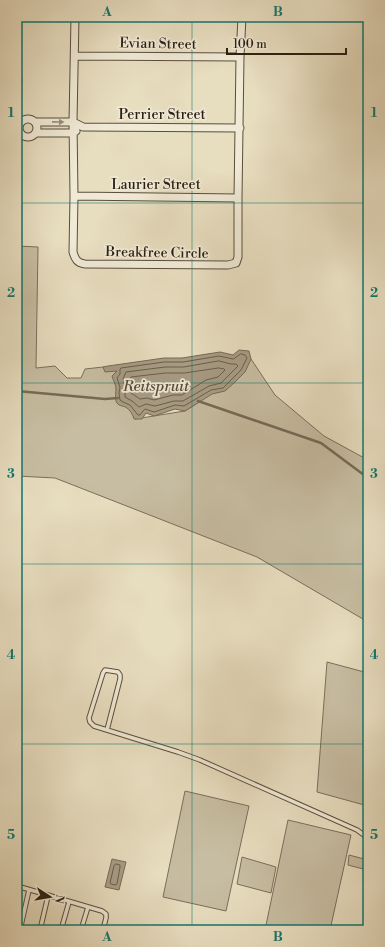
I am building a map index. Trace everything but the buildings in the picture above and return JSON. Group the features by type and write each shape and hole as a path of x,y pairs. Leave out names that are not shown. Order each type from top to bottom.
{"street":[{"name":"Breakfree Circle","path":"75,17 73,122 74,258 78,262 85,264 221,265 236,263 238,257 240,57 242,17"},
{"name":"Evian Street","path":"75,56 240,57"},
{"path":"27,118 30,118 36,122 38,127 36,133 31,137 25,137 20,133 18,128 19,124 27,118"},
{"name":"Perrier Street","path":"36,122 73,122 83,127 240,128"},
{"path":"36,133 73,133 83,127"},
{"name":"Laurier Street","path":"74,196 238,198"}],"lane":[{"path":"107,730 120,675 118,672 105,670 102,674 89,718 90,722 94,726 200,760 357,830 368,838"},
{"path":"17,886 102,911 106,914 103,930"},
{"path":"20,930 29,890"},
{"path":"40,930 48,896"},
{"path":"61,930 69,902"},
{"path":"81,930 88,907"}],"shaded area":[{"name":"Reitspruit","path":"17,246 38,247 36,368 55,366 67,378 81,378 85,369 103,367 118,371 135,419 185,411 196,404 251,359 275,395 324,436 368,460 368,622 257,557 55,478 17,476"},
{"path":"327,662 368,673 368,806 317,792"},
{"path":"185,791 249,806 226,911 163,897"},
{"path":"288,820 351,835 330,930 265,930"},
{"path":"349,855 368,860 367,870 348,865"},
{"path":"242,857 276,867 271,893 237,884"}],"water":[{"name":"Reitspruit","path":"239,350 249,351 251,359 245,372 225,391 212,394 185,411 175,409 154,416 146,413 142,419 134,419 128,409 117,403 116,387 112,376 117,371 105,372 103,367 220,352 233,355"},
{"path":"112,859 126,862 119,890 105,887"}],"waterway":[{"name":"Reitspruit","path":"17,391 105,399 118,398"},
{"name":"Reitspruit","path":"198,401 321,443 368,478"}]}
